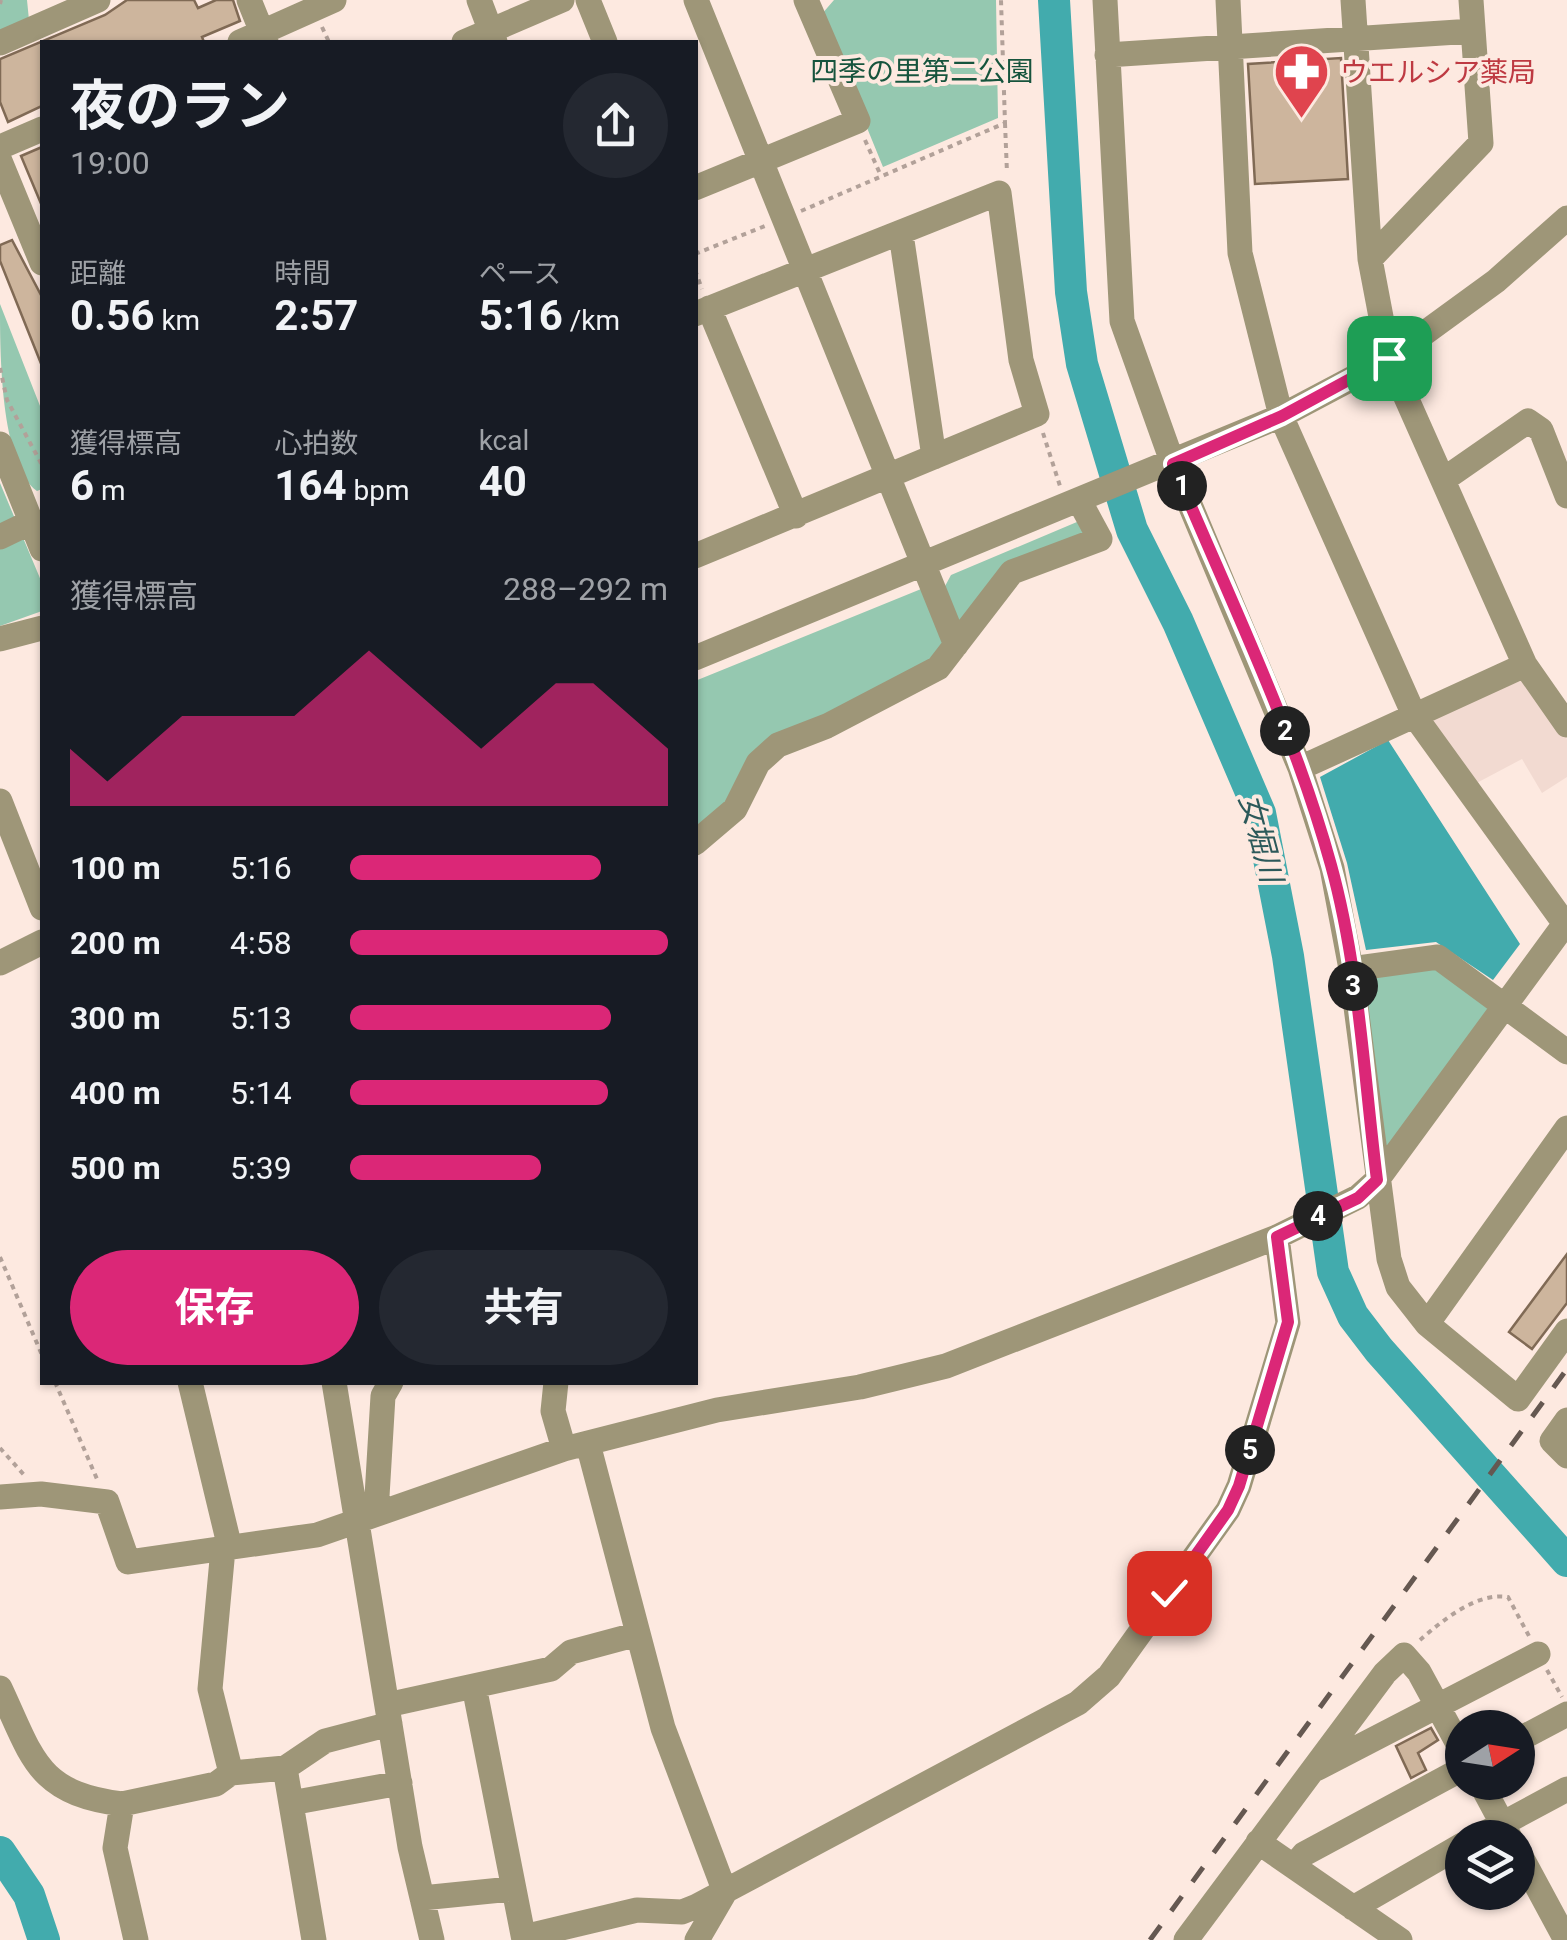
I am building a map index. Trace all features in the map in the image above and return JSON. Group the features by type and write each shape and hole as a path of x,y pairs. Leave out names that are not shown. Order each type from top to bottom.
{"street":[{"path":"0,43 44,11 98,0"},
{"path":"250,0 256,39 334,0"},
{"path":"479,0 492,37 562,0"},
{"path":"588,0 604,40"},
{"path":"696,0 956,645"},
{"path":"1105,0 1122,320 1173,464 1300,768 1332,868 1350,969 1368,1189 1398,1286 1427,1324 1518,1399 1567,1331"},
{"path":"0,1498 41,1494 106,1502 128,1562 317,1535 576,1446 717,1410 860,1387 946,1366 1282,1234 1368,1189 1566,923 1414,716 1282,416 1240,253 1228,0"},
{"path":"1353,0 1370,259 1389,358 1525,665 1567,725"},
{"path":"1370,259 1481,143 1471,0"},
{"path":"698,187 858,122 809,1"},
{"path":"1106,55 1473,31"},
{"path":"0,148 40,130"},
{"path":"0,161 38,235"},
{"path":"698,547 796,516 1037,414 1021,360 999,193 702,311 796,516"},
{"path":"698,657 1282,416 1389,358 1496,282 1567,218"},
{"path":"901,234 934,458"},
{"path":"1443,480 1528,422 1540,430 1567,496"},
{"path":"0,444 40,544"},
{"path":"698,841 734,808 758,763 778,745 827,726 938,668 1012,572 1100,539 1078,503"},
{"path":"0,537 31,522"},
{"path":"0,639 40,629"},
{"path":"1300,768 1525,665"},
{"path":"0,801 40,903"},
{"path":"0,963 40,943"},
{"path":"1350,969 1438,957 1567,1052"},
{"path":"1427,1324 1567,1128"},
{"path":"474,1686 511,1889 524,1939 637,1910 682,1912 1078,1703 1109,1676 1228,1510 1239,1486 1288,1322 1282,1234"},
{"path":"191,1385 226,1548 210,1690 231,1773"},
{"path":"335,1385 367,1516 389,1714 432,1940"},
{"path":"367,1516 383,1396 389,1385"},
{"path":"556,1385 553,1411 576,1446 638,1634 663,1728 725,1892"},
{"path":"1567,1420 1552,1441 1567,1456"},
{"path":"0,1688 39,1770 78,1798 122,1804 216,1784 231,1773 285,1768 325,1741 389,1714 474,1686 551,1669 571,1652 638,1634"},
{"path":"1310,1772 1538,1654"},
{"path":"1186,1940 1310,1772 1404,1655 1445,1721"},
{"path":"1535,1731 1567,1714"},
{"path":"285,1768 314,1940"},
{"path":"1294,1866 1304,1854 1445,1778"},
{"path":"291,1803 400,1783"},
{"path":"1521,1820 1567,1789"},
{"path":"122,1804 116,1848 136,1940"},
{"path":"1258,1842 1400,1940"},
{"path":"1353,1908 1445,1855"},
{"path":"1535,1883 1566,1940"},
{"path":"422,1898 455,1891 511,1889"},
{"path":"695,1940 725,1892"},
{"path":"682,1912 695,1940"}],"path":[{"path":"999,193 1007,183 1000,0"},
{"path":"858,122 881,176"},
{"path":"698,253 1004,123"},
{"path":"0,368 8,400 40,461"},
{"path":"1037,414 1078,503"},
{"path":"0,1257 40,1349"},
{"path":"56,1385 106,1502"},
{"path":"0,1448 41,1494"},
{"path":"1404,1655 1477,1600 1494,1595 1508,1598 1567,1706"}],"shaded area":[{"path":"1525,679 1567,739 1567,777 1542,793 1522,759 1471,786 1429,718"}],"green space":[{"path":"0,0 27,0 29,20 0,32"},
{"name":"四季の里第二公園","path":"834,0 996,0 998,118 883,167 821,15"},
{"path":"0,304 40,406 37,491 16,457 2,377"},
{"path":"0,483 40,578 40,612 0,626"},
{"path":"1084,519 1092,535 1004,571 957,624 944,588 951,575"},
{"path":"926,587 948,644 937,662 817,724 698,831 698,680"},
{"path":"1436,962 1490,1003 1493,1014 1385,1149 1362,975"}],"water":[{"path":"1388,740 1520,944 1493,980 1436,942 1366,950 1347,863 1320,777"}],"building":[{"path":"127,0 194,0 198,8 216,0 233,0 240,21 202,37 203,40 45,40 105,15"},
{"path":"40,42 40,107 8,122 0,102 0,59"},
{"name":"ウエルシア薬局","path":"1341,58 1348,179 1255,184 1248,64"},
{"path":"40,148 40,201 21,156"},
{"path":"12,240 40,293 40,361 0,261 0,245"},
{"path":"1567,1254 1567,1303 1532,1349 1509,1332"},
{"path":"1431,1728 1438,1740 1418,1753 1426,1770 1411,1778 1396,1746"}],"waterway":[{"name":"女堀川","path":"1054,0 1071,292 1082,364 1132,530 1178,622 1260,813 1288,956 1333,1272 1353,1316 1379,1350 1567,1561"},
{"path":"0,1852 29,1895 44,1940"}],"railway":[{"path":"1150,1940 1567,1369"}],"place":[{"name":"ウエルシア薬局","path":"1301,121"}],"route":[{"path":"1169,1593 1228,1510 1239,1486 1288,1322 1277,1237 1358,1198 1377,1180 1350,969 1332,868 1300,768 1173,464 1282,416 1389,358"}]}
